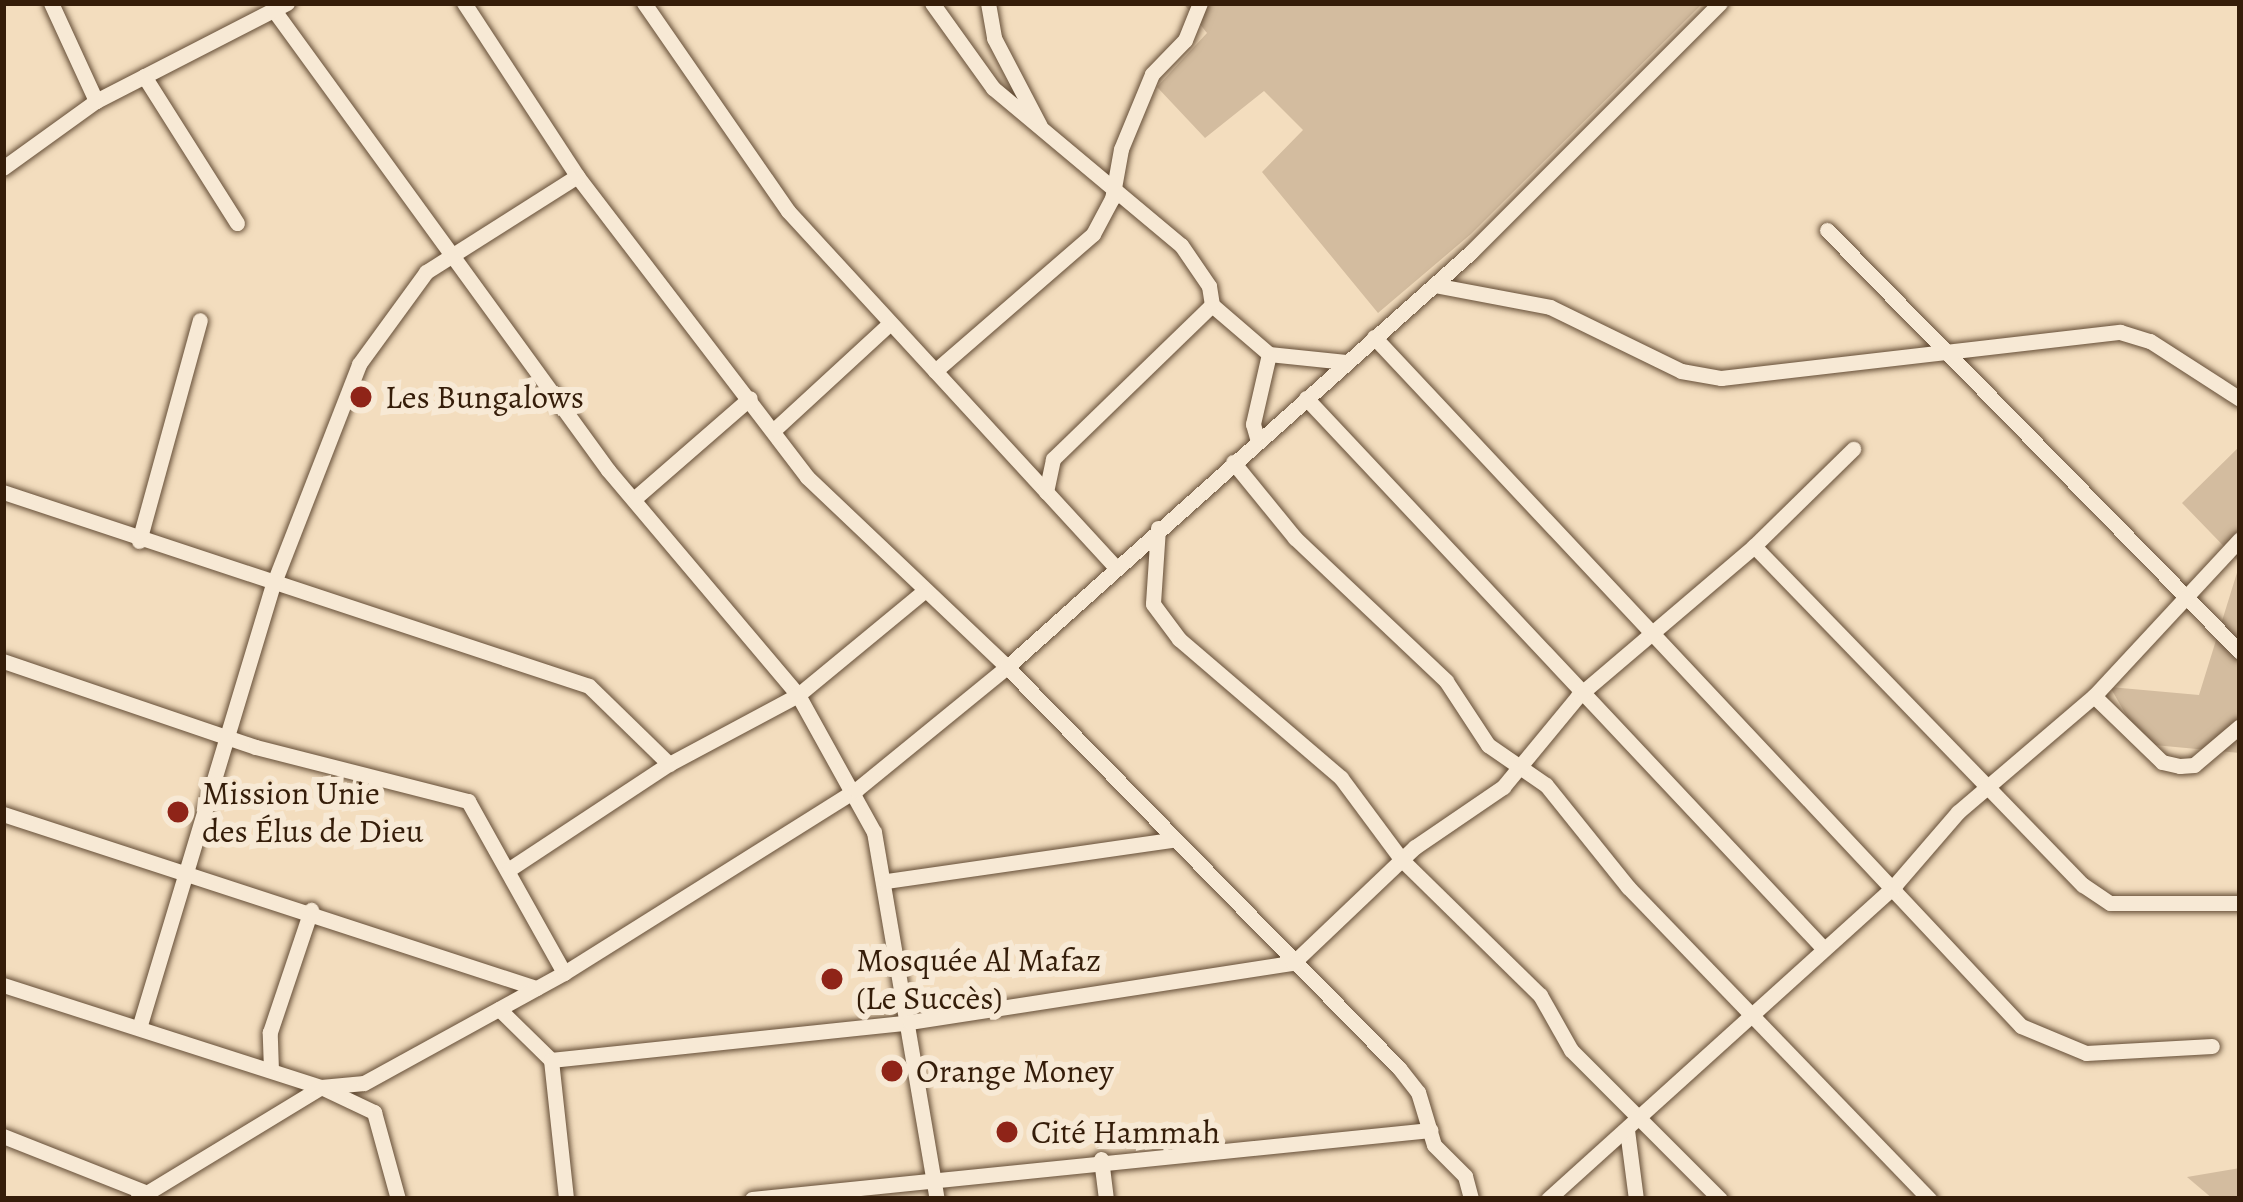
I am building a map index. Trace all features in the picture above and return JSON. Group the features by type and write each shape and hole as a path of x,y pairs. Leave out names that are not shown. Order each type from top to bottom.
{"street":[{"path":"51,3 96,101"},
{"path":"464,3 577,176 808,477 1007,667 1399,1068 1418,1092 1434,1145 1465,1176 1471,1199"},
{"path":"644,3 739,148 889,323 1114,566"},
{"path":"988,3 994,38 1042,131"},
{"path":"935,371 1093,234 1152,74 1184,40 1200,3"},
{"path":"3,1136 142,1196 321,1087 364,1083 499,1010 856,790 1007,667 1114,566 1434,285 1720,3"},
{"path":"937,5 993,88 1042,131 1114,182 1181,244 1212,305 1269,354 1346,362"},
{"path":"7,158 96,101 280,6 449,260 635,498 798,695 856,790 886,881 937,1199"},
{"path":"144,76 237,224"},
{"path":"139,1028 273,585 359,364 408,291 577,176"},
{"path":"1827,230 2186,602 2240,652"},
{"path":"1434,285 1550,307 1681,371 1721,378 1947,356 2120,332 2150,340 2240,399"},
{"path":"1046,492 1053,459 1212,305"},
{"path":"139,541 200,320"},
{"path":"775,429 889,323"},
{"path":"1375,337 1895,885 2021,1026 2086,1053 2212,1046"},
{"path":"1258,441 1254,414 1269,354"},
{"path":"635,498 750,398"},
{"path":"1306,398 1578,696 1822,946"},
{"path":"551,1060 910,1022 1293,963 1402,860 1522,765 1578,696 1754,546 1853,449"},
{"path":"1233,462 1295,538 1446,681 1488,745 1522,765 1747,1013 1929,1199"},
{"path":"3,491 61,505 139,541 589,686 669,764"},
{"path":"1158,528 1154,604 1166,622 1341,778 1402,860 1540,994 1571,1050 1720,1199"},
{"path":"1548,1199 1642,1118 1747,1013 1895,885 1958,812 1994,788 2094,696 2240,539"},
{"path":"1754,546 1994,788 2083,885 2110,903 2240,903"},
{"path":"511,868 669,764 798,695 924,591"},
{"path":"3,661 228,736 448,792 483,816 564,973"},
{"path":"2094,696 2162,762 2194,765 2234,745 2240,727"},
{"path":"3,814 311,910 536,988"},
{"path":"886,881 1172,840"},
{"path":"271,1070 271,1032 311,910"},
{"path":"3,985 321,1087 374,1112 398,1199"},
{"path":"499,1010 551,1060 566,1199"},
{"path":"752,1199 935,1174 1430,1130"},
{"path":"1627,1130 1636,1199"},
{"path":"1101,1159 1106,1199"}],"shaded area":[{"path":"1183,3 1703,3 1471,234 1378,313 1262,172 1303,130 1264,91 1205,138 1157,87 1207,33"},
{"path":"2240,446 2240,563 2182,503"},
{"path":"2240,563 2240,753 2143,744 2110,687 2199,695"},
{"path":"2240,1168 2240,1199 2213,1199 2187,1177"}],"place":[{"name":"Les Bungalows","path":"361,397"},
{"name":"Mission Unie des Élus de Dieu","path":"178,812"},
{"name":"Mosquée Al Mafaz (Le Succès)","path":"832,979"},
{"name":"Orange Money","path":"892,1071"},
{"name":"Cité Hammah","path":"1007,1132"}]}
